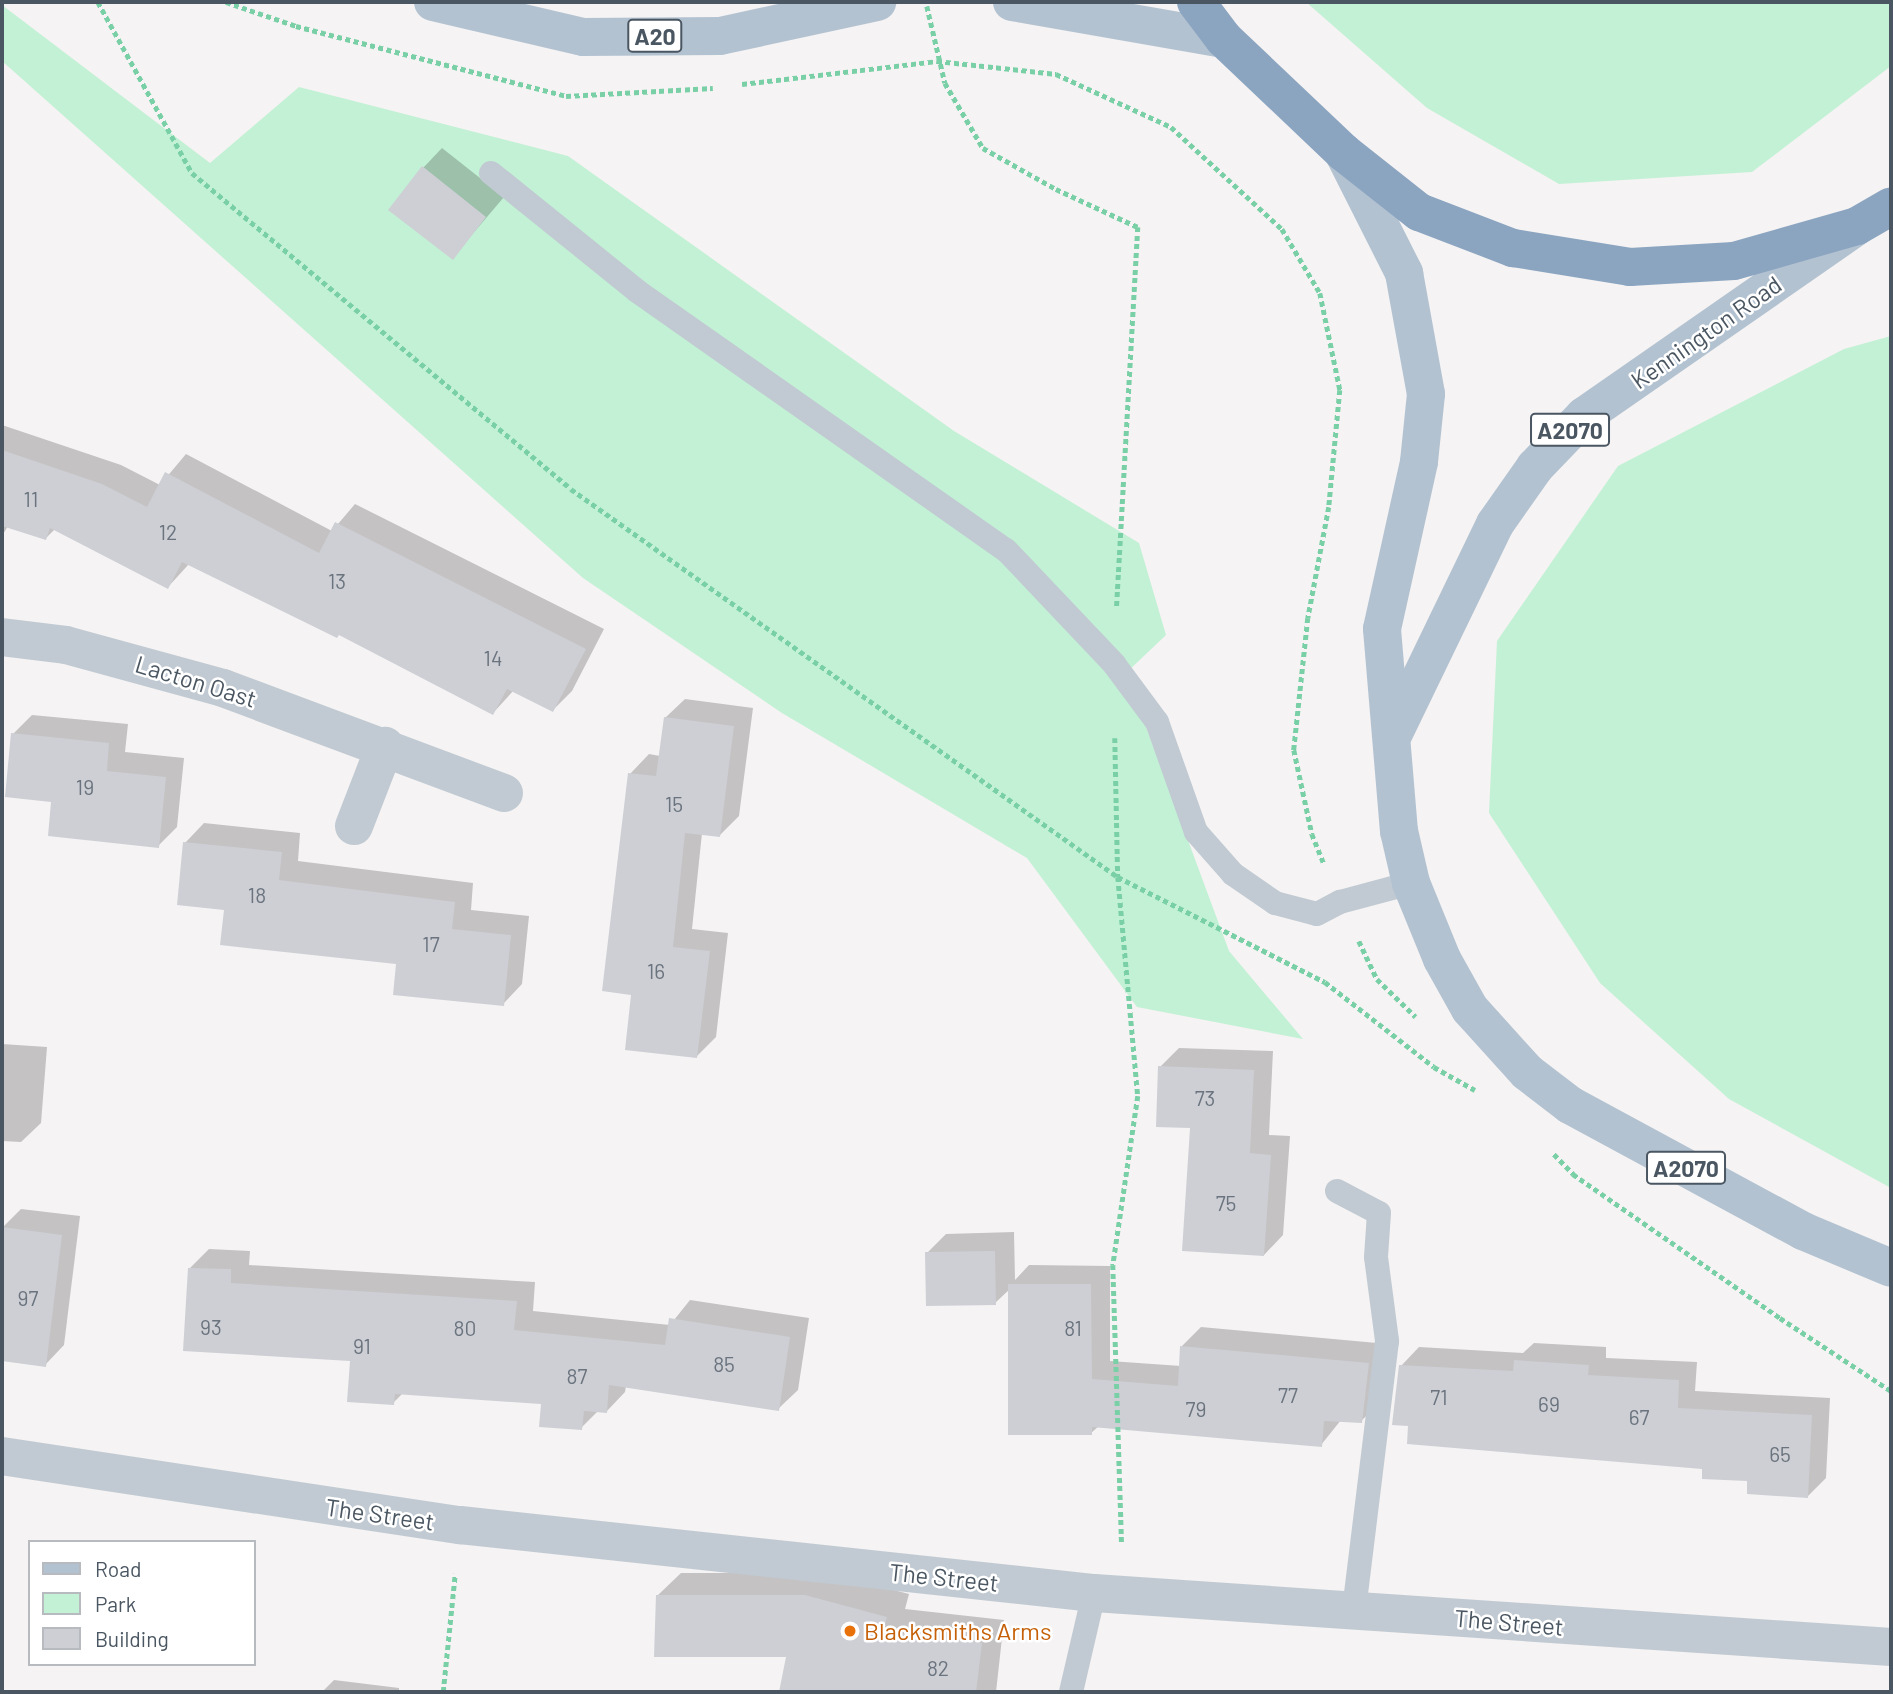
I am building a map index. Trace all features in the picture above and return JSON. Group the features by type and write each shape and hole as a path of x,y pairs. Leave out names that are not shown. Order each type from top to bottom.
{"highway":[{"path":"1196,2 1224,39 1343,152 1419,212 1513,248 1630,267 1734,261 1857,226 1891,206"}],"main road":[{"name":"A20","path":"433,2 596,37 720,36 877,2"},
{"path":"1012,2 1224,39"},
{"name":"Kennington Road","path":"1343,152 1404,273 1426,394 1419,462 1382,629 1394,733 1392,773 1411,883 1442,960 1470,1009 1527,1072 1570,1105 1803,1231 1891,1268"},
{"name":"Kennington Road","path":"1394,733 1495,524 1535,467 1584,416 1857,226"}],"street":[{"name":"Lacton Oast","path":"2,637 44,640 152,667 385,746 504,793"},
{"path":"354,826 385,746"},
{"name":"The Street","path":"2,1456 460,1525 1109,1595 1354,1608 1592,1629 1891,1647"}],"lane":[{"path":"491,173 637,291 1006,550 1114,664 1157,722 1196,832 1233,874 1275,903 1317,915 1340,902 1411,883"},
{"path":"1337,1191 1379,1213 1376,1257 1387,1341 1354,1608"},
{"path":"1071,1692 1109,1595"}],"path":[{"path":"98,2 192,173 571,489 1118,877 1325,982 1434,1067 1488,1098"},
{"path":"926,2 937,61 983,148 1056,189 1138,227 1114,664 1118,877 1138,1096 1113,1265 1109,1595"},
{"path":"443,1692 460,1525"}],"green space":[{"path":"1306,2 1891,2 1891,66 1752,172 1559,184 1427,108"},
{"path":"2,5 210,163 299,87 568,156 954,431 1139,543 1166,635 1126,673 1229,951 1303,1039 1137,1007 1027,858 782,713 583,578 2,61"},
{"path":"1891,336 1891,1188 1729,1099 1600,983 1489,813 1497,641 1618,466 1844,349"}],"building":[{"path":"422,166 486,217 453,260 388,210"},
{"path":"2,450 102,484 147,507 165,472 319,553 335,522 586,649 553,712 507,689 493,715 339,635 337,638 182,562 168,589 50,528 46,540 2,526"},
{"path":"664,717 734,726 720,837 685,833 673,947 710,951 697,1058 625,1050 631,995 602,991 628,773 656,776"},
{"path":"11,733 109,743 107,771 166,777 159,848 48,836 51,802 5,797"},
{"path":"183,842 282,852 279,880 455,902 452,929 511,935 504,1006 393,995 396,964 220,945 224,910 177,905"},
{"path":"1158,1066 1254,1070 1250,1153 1271,1155 1264,1256 1182,1251 1190,1128 1156,1127"},
{"path":"2,1227 62,1235 46,1367 2,1361"},
{"path":"995,1251 996,1305 926,1306 925,1252"},
{"path":"188,1268 231,1269 231,1283 517,1301 514,1330 665,1345 669,1318 790,1337 779,1411 609,1385 607,1413 584,1411 582,1430 539,1427 541,1404 395,1394 394,1405 347,1402 350,1361 183,1351"},
{"path":"1008,1284 1091,1284 1092,1379 1178,1386 1180,1346 1369,1363 1362,1423 1324,1421 1322,1447 1092,1427 1092,1435 1008,1435"},
{"path":"1514,1360 1589,1365 1588,1375 1679,1380 1678,1408 1812,1415 1808,1498 1747,1494 1747,1481 1702,1479 1702,1469 1407,1444 1408,1426 1392,1425 1399,1365 1513,1371"},
{"path":"656,1595 805,1595 887,1617 883,1632 982,1643 976,1692 779,1692 786,1657 654,1657"}],"place":[{"name":"Blacksmiths Arms","path":"850,1631"}]}
